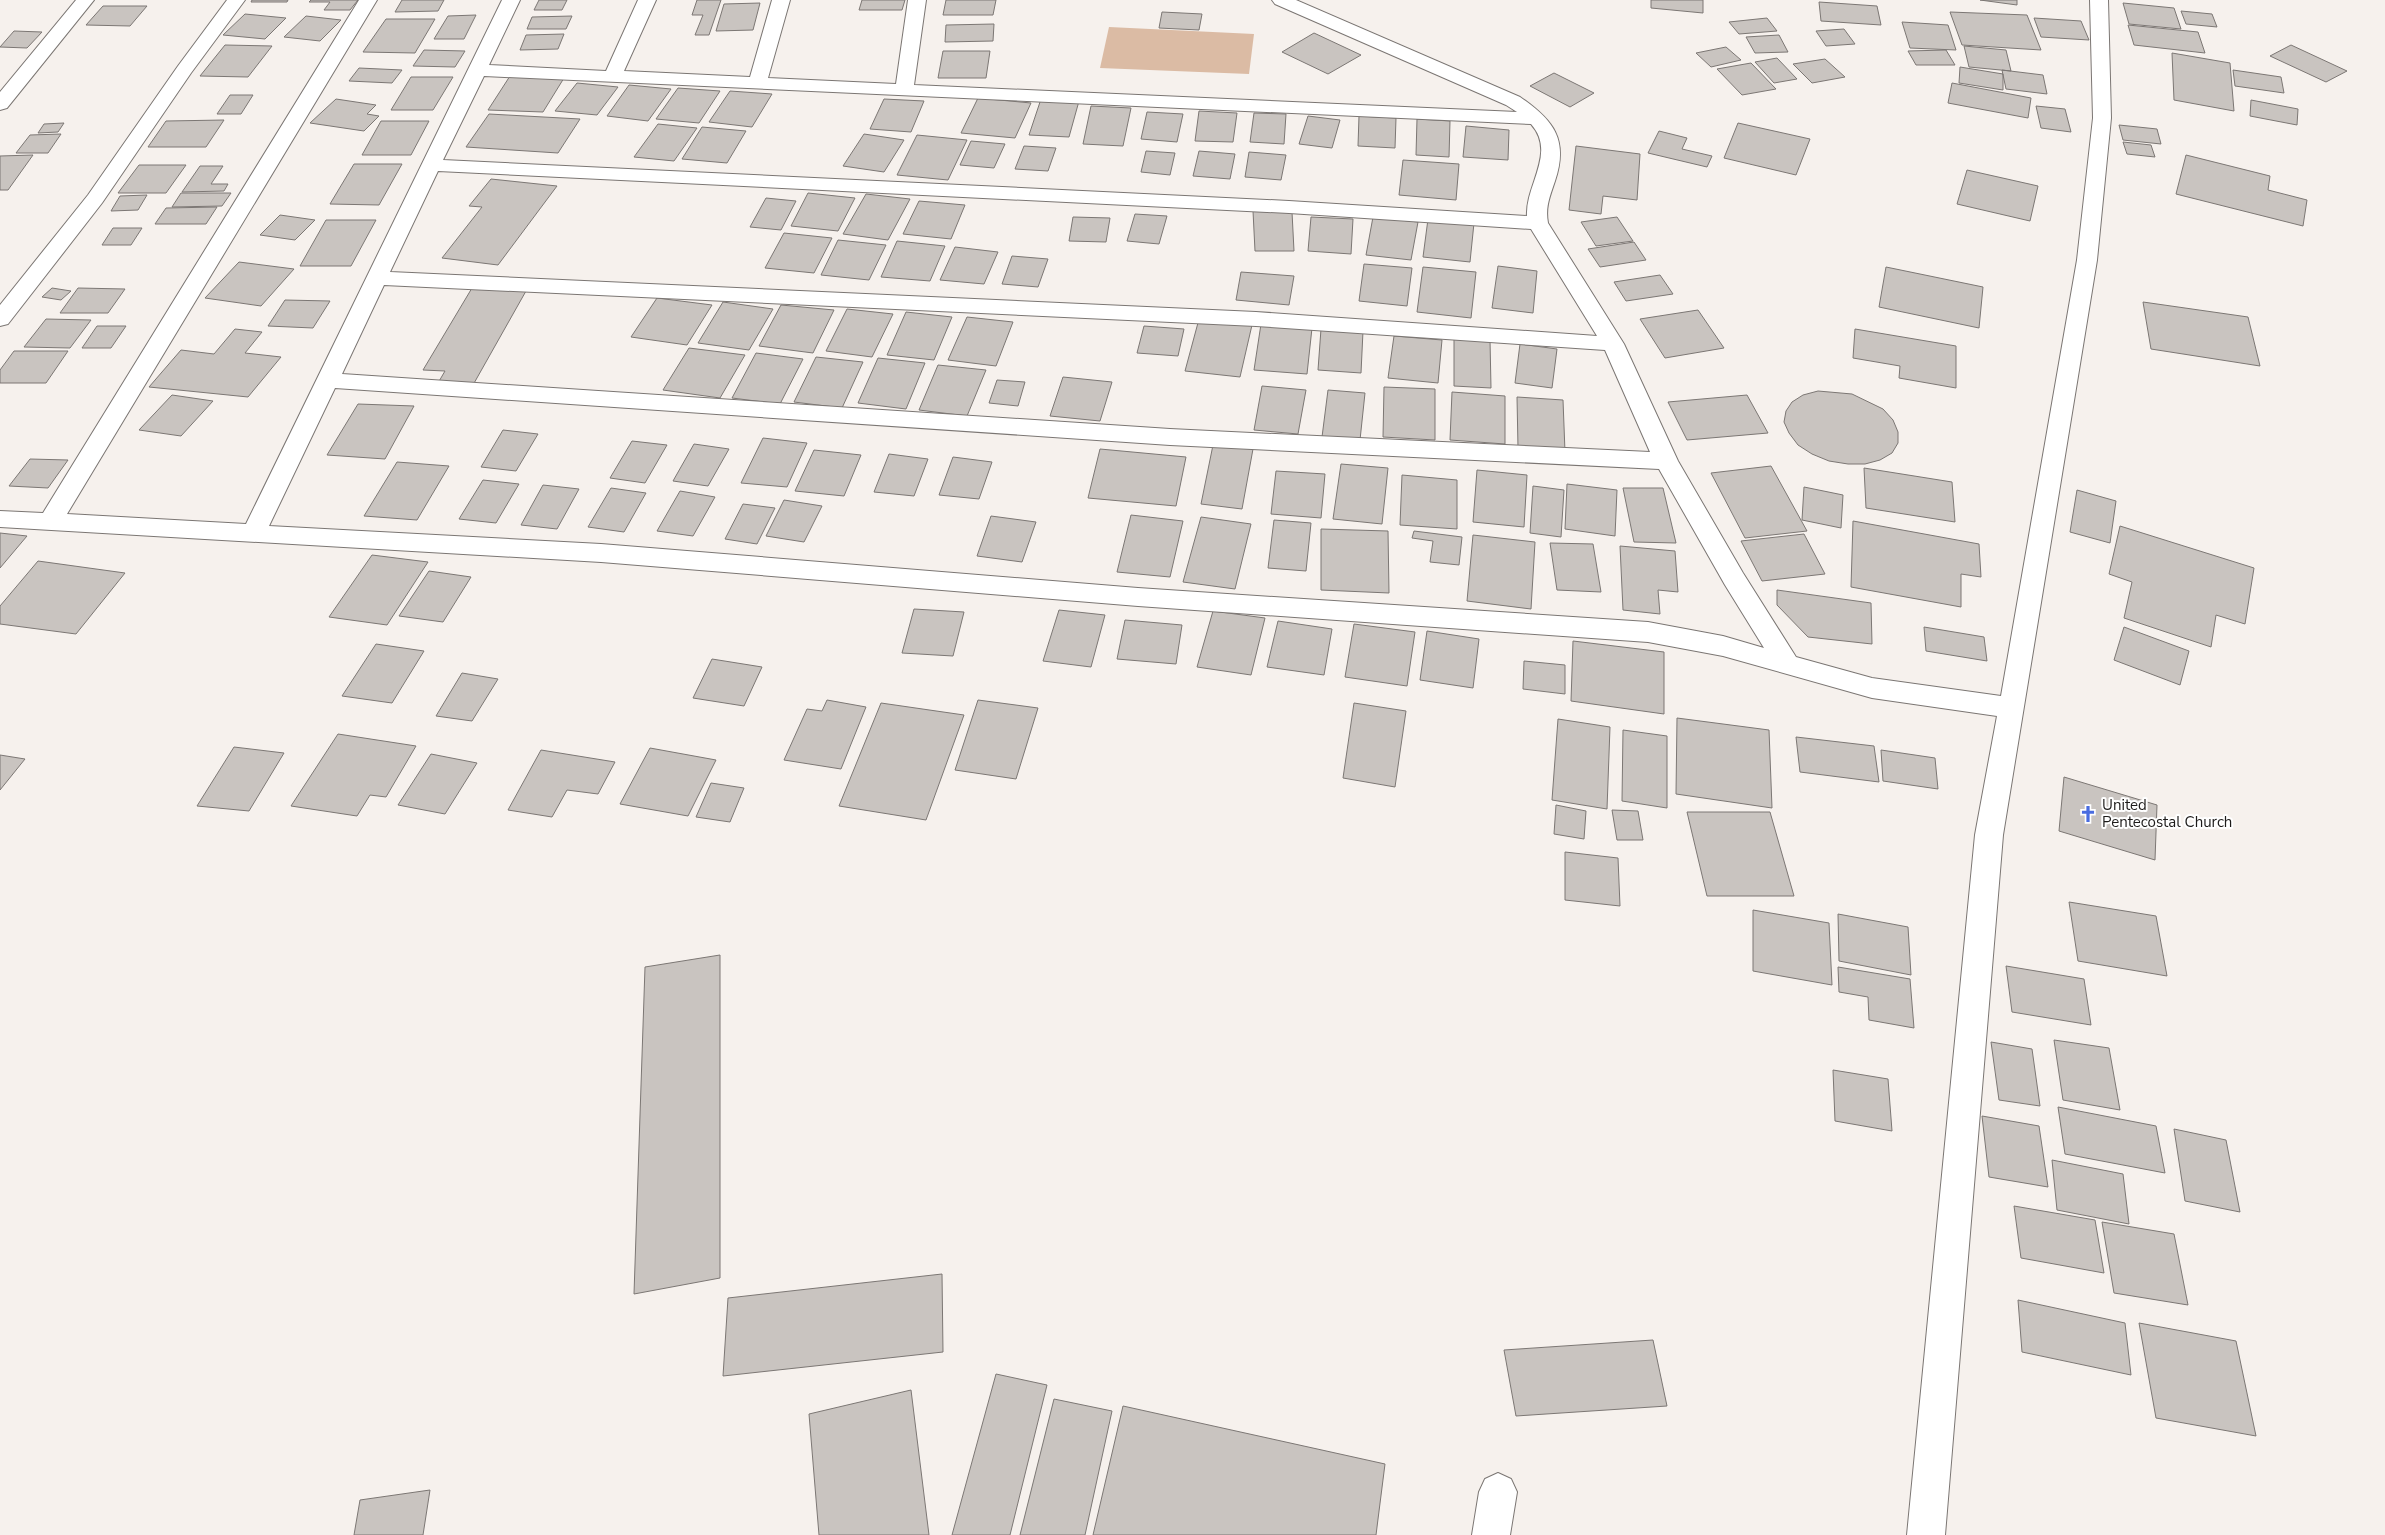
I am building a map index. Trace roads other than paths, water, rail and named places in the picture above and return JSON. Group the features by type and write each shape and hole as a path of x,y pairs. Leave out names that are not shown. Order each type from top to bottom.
{"street":[{"path":"0,104 85,0"},
{"path":"0,319 95,199 184,70 236,0"},
{"path":"50,522 368,0"},
{"path":"254,532 511,0"},
{"path":"613,76 647,0"},
{"path":"757,82 781,0"},
{"path":"904,90 917,0"},
{"path":"1281,0 1512,101 1538,119 1548,135 1551,161 1548,175 1537,199 1535,210 1538,224 1613,344 1666,461 1734,579 1788,665"},
{"path":"1926,1535 1989,835 2087,260 2102,118 2099,0"},
{"path":"477,70 1538,119"},
{"path":"431,166 1289,207 1538,224"},
{"path":"378,278 1256,319 1613,344"},
{"path":"328,380 1170,437 1666,461"},
{"path":"0,519 601,553 1138,597 1648,632 1723,646 1872,688 2012,708"},
{"path":"1491,1535 1498,1492"}],"place":[{"name":"United Pentecostal Church","path":"2088,814"}]}
